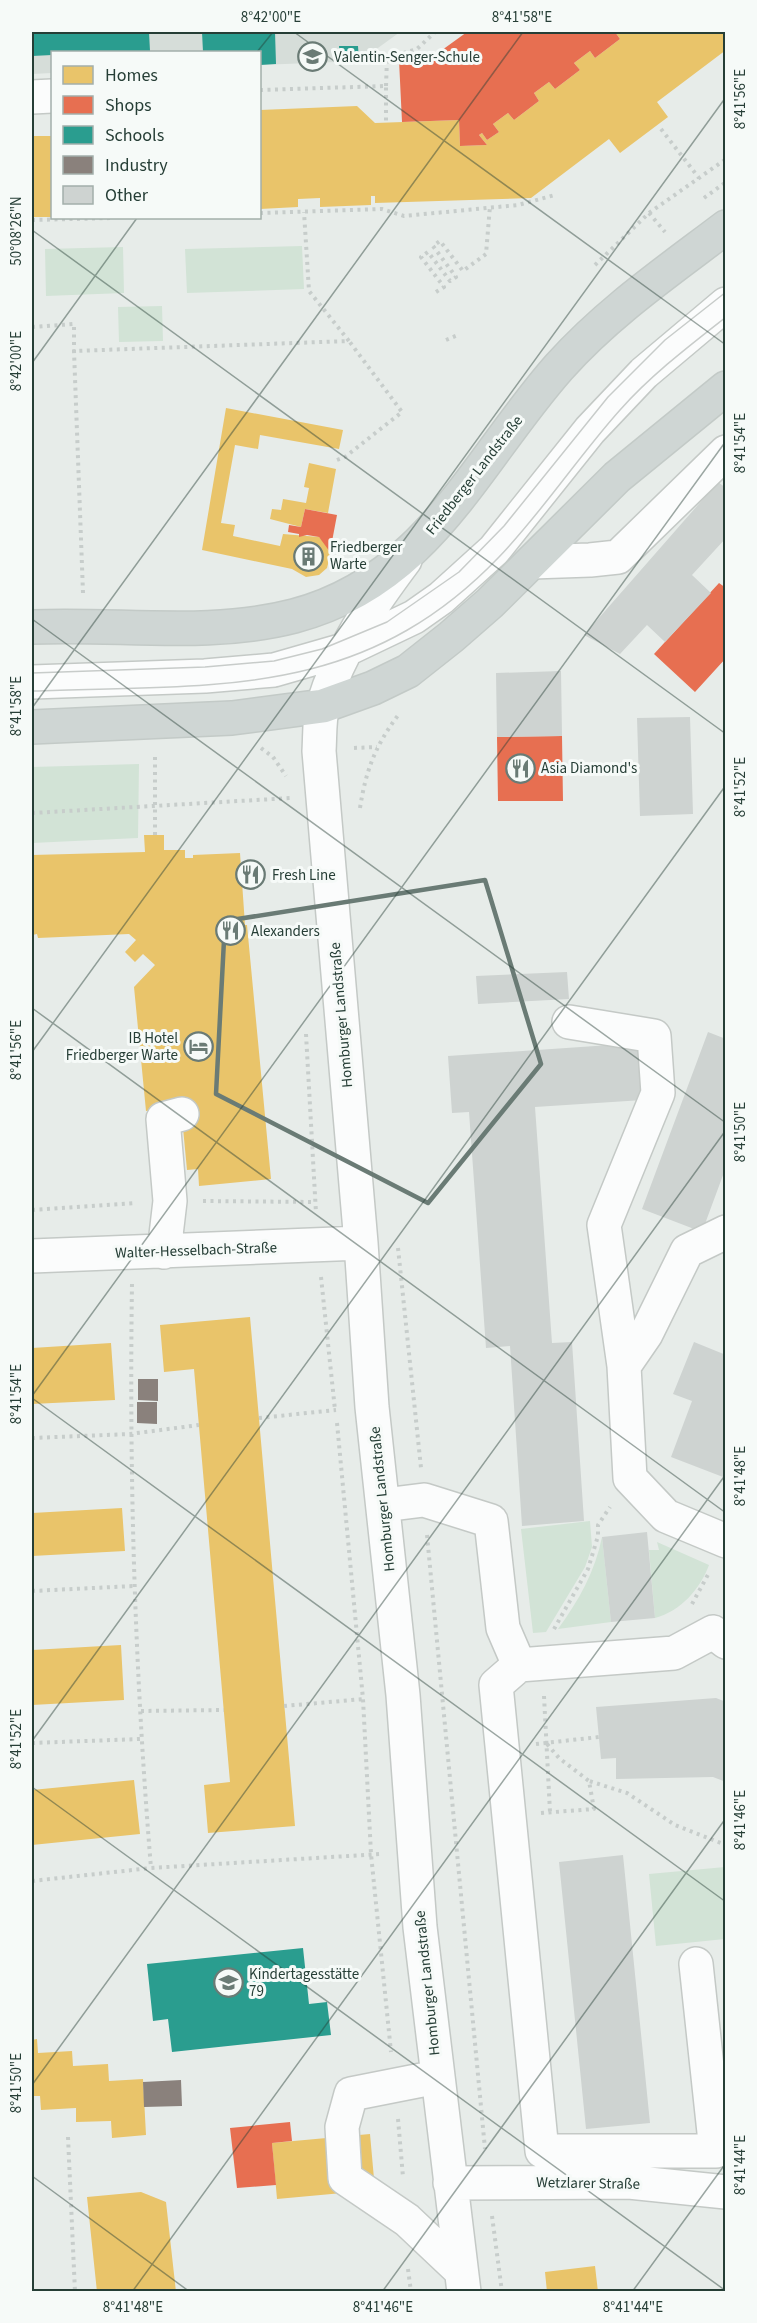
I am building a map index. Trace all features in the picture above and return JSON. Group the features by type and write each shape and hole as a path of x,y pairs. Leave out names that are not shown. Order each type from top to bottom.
{"main road":[{"name":"Friedberger Landstraße","path":"32,627 84,624 204,627 273,621 331,603 370,585 412,551 436,527 534,397 586,338 726,227"},
{"path":"32,727 232,718 323,706 373,688 408,671 490,603 617,477 726,388"}],"street":[{"path":"32,682 241,674 298,664 347,650 414,617 466,577 511,531 614,403 671,349 726,304"},
{"path":"532,562 590,561 618,557 726,452"},
{"name":"Homburger Landstraße","path":"412,551 371,606 347,650 323,706 319,751 361,1243 372,1407 403,1695 420,1927 462,2281"},
{"path":"569,1022 654,1036 658,1093 604,1225 624,1366 630,1478 666,1516 726,1541"},
{"path":"148,1252 170,1201 163,1119 182,1114"},
{"path":"624,1366 645,1334 687,1251 726,1232"},
{"name":"Walter-Hesselbach-Straße","path":"32,1257 361,1243"},
{"path":"384,1505 424,1500 491,1521 503,1628 519,1665"},
{"path":"696,1964 716,2151 542,2151 496,1685 519,1665 674,1653 721,1628"},
{"path":"437,2077 351,2094 342,2127 345,2178 407,2220 462,2281"},
{"name":"Wetzlarer Straße","path":"450,2183 629,2182 726,2192"}],"path":[{"path":"386,123 387,58 417,49 435,32"},
{"path":"261,90 386,86"},
{"path":"661,129 699,178"},
{"path":"595,265 649,213 726,159"},
{"path":"699,202 726,182"},
{"path":"261,213 382,209 404,216 518,205 555,195"},
{"path":"382,209 389,203"},
{"path":"436,292 444,287 421,257 428,252 450,281 456,277 433,246 440,241 463,271 486,254 490,206"},
{"path":"304,212 309,291 402,412 338,460"},
{"path":"649,213 667,234"},
{"path":"32,220 72,219"},
{"path":"654,236 672,222"},
{"path":"32,327 74,324 83,596"},
{"path":"446,340 458,335"},
{"path":"74,351 349,341"},
{"path":"359,813 366,772 377,747 398,715 407,707"},
{"path":"155,746 155,835"},
{"path":"32,813 294,797 295,809"},
{"path":"306,1023 319,1245 363,1699 371,1854 407,2220 411,2292"},
{"path":"398,1247 488,2183 502,2292"},
{"path":"148,1252 130,1434 133,1586 141,1711 140,1739 151,1868"},
{"path":"259,1418 372,1407"},
{"path":"32,1438 130,1434 199,1425"},
{"path":"550,1635 588,1569 598,1536 598,1524 614,1501 633,1482"},
{"path":"32,1591 133,1586"},
{"path":"284,1706 352,1700"},
{"path":"141,1711 224,1710"},
{"path":"503,1748 599,1737"},
{"path":"32,1743 140,1739"},
{"path":"547,1743 559,1758 589,1781 627,1793 675,1825 726,1845"},
{"path":"510,1816 594,1809 589,1781"},
{"path":"32,1881 151,1868 414,1853"},
{"path":"68,2137 75,2292"}],"highlighted area":[{"path":"485,880 541,1064 428,1203 216,1094 225,921"}],"shaded area":[{"name":"Valentin-Senger-Schule","path":"32,32 400,32 360,61 261,65 261,51 51,51 51,73 32,74"}],"green space":[{"path":"302,246 304,289 187,293 185,249"},
{"path":"123,247 124,293 46,296 45,249"},
{"path":"162,306 163,341 119,342 118,307"},
{"path":"139,764 138,838 32,843 32,767"},
{"path":"590,1521 592,1547 585,1567 546,1632 533,1633 521,1529"},
{"path":"602,1537 611,1622 558,1629 585,1585"},
{"path":"657,1542 709,1565 688,1598 673,1610 655,1618 649,1550 659,1550"},
{"path":"725,1867 725,1939 656,1946 649,1874"}],"building: Homes":[{"path":"615,32 726,32 726,50 657,102 668,117 620,153 609,139 531,198 375,203 375,196 371,196 371,205 320,207 320,198 298,199 298,207 261,209 261,110 357,106 375,123 459,120 460,146 487,145 479,135 482,133 487,140 499,132 493,124 508,113 514,120 539,101 534,93 549,82 555,89 580,70 574,63 590,51 595,58 620,39"},
{"path":"32,136 51,136 51,217 32,217"},
{"path":"226,408 343,430 339,449 260,435 258,449 235,445 221,523 235,525 233,536 280,546 283,534 319,537 328,546 330,556 327,568 319,575 306,577 292,569 202,550"},
{"path":"309,463 336,469 328,513 305,509 301,527 270,519 272,509 281,510 283,499 306,503 309,488 304,487"},
{"name":"IB Hotel Friedberger Warte","path":"144,835 164,835 164,850 185,850 185,858 193,858 193,855 240,853 245,925 247,925 271,1179 199,1186 198,1169 187,1170 181,1107 146,1111 134,987 155,965 143,954 135,962 125,952 136,940 129,934 38,938 37,934 32,935 32,855 145,852"},
{"path":"250,1317 295,1826 208,1833 204,1785 230,1782 194,1369 164,1372 160,1325"},
{"path":"111,1343 115,1400 32,1404 32,1348"},
{"path":"122,1508 125,1551 32,1556 32,1513"},
{"path":"121,1645 124,1700 32,1705 32,1650"},
{"path":"134,1780 140,1834 32,1845 32,1790"},
{"path":"37,2039 38,2053 72,2051 73,2066 108,2064 109,2081 143,2079 146,2135 112,2138 111,2121 76,2122 76,2108 41,2110 40,2096 32,2096 32,2040"},
{"path":"370,2134 375,2190 277,2199 272,2143"},
{"path":"141,2192 166,2202 176,2292 97,2292 87,2197"},
{"path":"595,2266 598,2292 547,2292 545,2272"}],"building: Shops":[{"path":"467,32 615,32 620,39 595,58 590,51 574,63 580,70 555,89 549,82 534,93 539,101 514,120 508,113 493,124 499,132 487,140 482,133 479,135 487,145 460,146 459,120 402,122 399,60 431,58"},
{"path":"305,509 337,515 330,552 319,537 307,535 299,537 299,534 288,532 289,525 301,527"},
{"path":"719,583 726,588 726,658 695,692 654,654"},
{"path":"562,736 563,801 498,801 497,737"},
{"path":"290,2122 292,2141 272,2143 276,2185 237,2188 230,2128"}],"building: Schools":[{"path":"32,32 149,32 150,51 51,51 51,55 32,56"},
{"path":"202,32 275,32 276,64 261,65 261,51 203,51"},
{"path":"339,46 358,46 359,60 340,60"},
{"name":"Kindertagesstätte 79","path":"303,1948 309,2004 327,2002 331,2035 172,2052 168,2019 153,2021 147,1964"}],"building: Industry":[{"path":"138,1379 158,1379 158,1401 138,1400"},
{"path":"137,1402 157,1402 157,1424 137,1423"},
{"path":"181,2080 182,2106 144,2107 143,2082"}],"building: Other":[{"path":"718,482 726,488 726,538 692,575 711,593 665,642 647,625 620,654 584,635"},
{"path":"561,671 562,736 497,737 496,673"},
{"path":"690,717 693,814 640,816 637,718"},
{"path":"567,972 569,999 478,1004 476,976"},
{"path":"708,1032 726,1039 726,1167 702,1232 642,1209"},
{"path":"639,1043 643,1100 535,1107 552,1343 572,1342 584,1521 522,1526 510,1346 486,1348 469,1112 452,1113 448,1056"},
{"path":"694,1342 726,1355 726,1471 723,1477 671,1457 692,1401 673,1394"},
{"path":"647,1532 655,1618 611,1622 602,1537"},
{"path":"716,1698 726,1702 726,1782 713,1777 616,1779 616,1758 601,1759 596,1707"},
{"path":"623,1855 650,2123 586,2129 559,1862"}],"tram line":[{"path":"32,673 205,667 274,661 322,649 387,622 459,572 504,526 608,397 665,340 726,292"},
{"path":"32,691 162,687 223,683 282,675 339,661 393,638 447,604 499,557 632,397 671,361 726,317"}],"place":[{"name":"Valentin-Senger-Schule","path":"313,57"},
{"name":"Friedberger Warte","path":"309,556"},
{"name":"Asia Diamond's","path":"520,768"},
{"name":"Fresh Line","path":"251,875"},
{"name":"Alexanders","path":"230,931"},
{"name":"IB Hotel Friedberger Warte","path":"199,1047"},
{"name":"Kindertagesstätte 79","path":"228,1983"}]}
